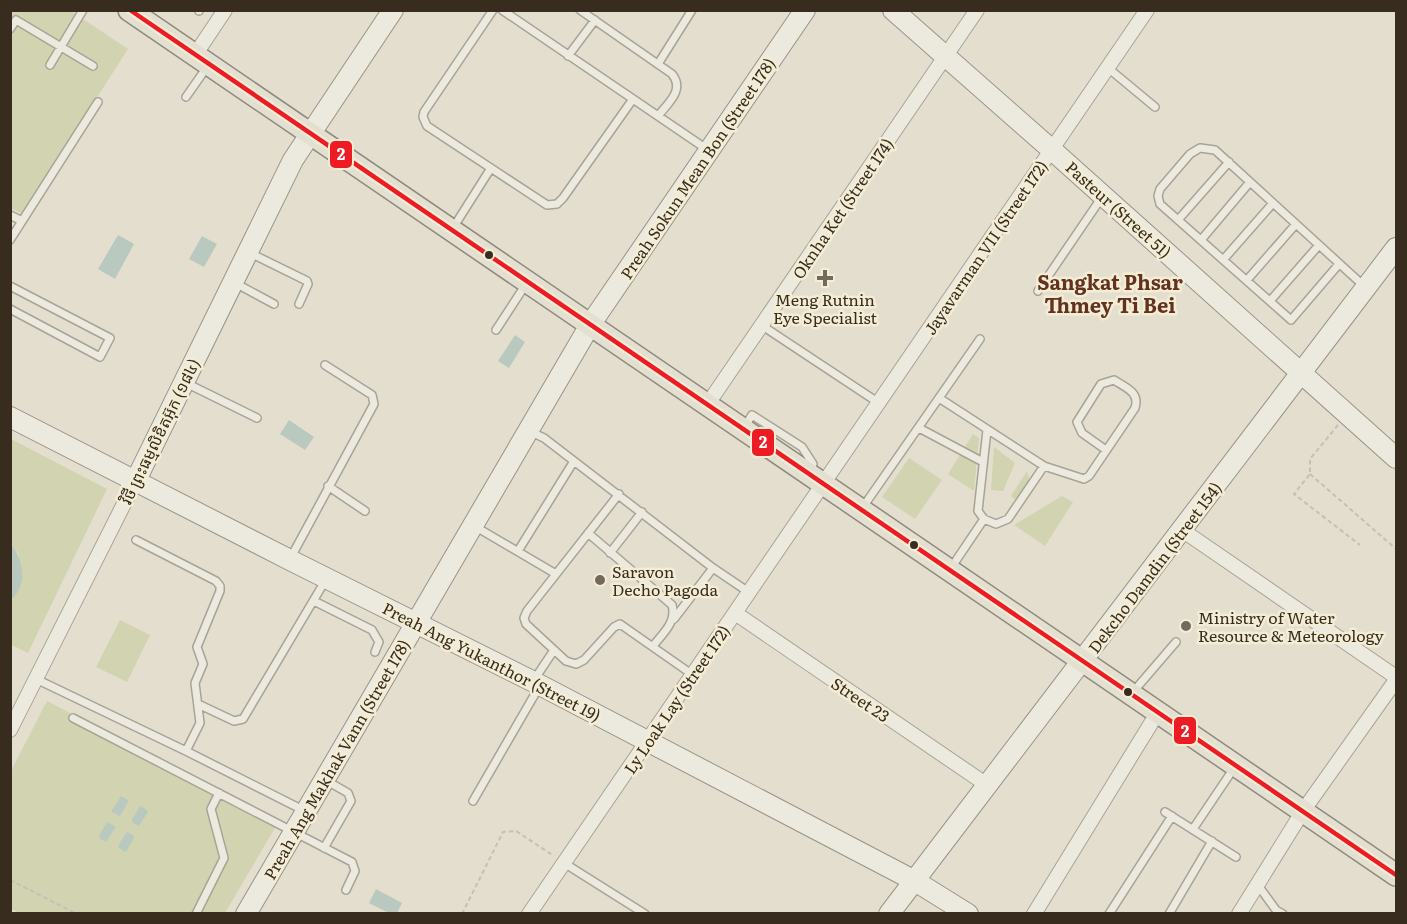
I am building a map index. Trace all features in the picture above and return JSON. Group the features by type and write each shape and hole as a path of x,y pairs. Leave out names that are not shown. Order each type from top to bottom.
{"main road":[{"path":"129,10 1396,875"}],"street":[{"path":"202,60 225,10"},
{"name":"វិថី ព្រះធម្មលិខិតអ៊ុក (១៨៤)","path":"10,730 293,160 393,10"},
{"name":"Preah Sokun Mean Bon (Street 178)","path":"590,325 805,10"},
{"name":"Pasteur (Street 51)","path":"893,10 1396,458"},
{"name":"Oknha Ket (Street 174)","path":"707,405 977,10"},
{"name":"Jayavarman VII (Street 172)","path":"816,479 879,403 1147,10"},
{"name":"Dekcho Damdin (Street 154)","path":"889,914 1396,248"},
{"name":"Preah Ang Makhak Vann (Street 178)","path":"246,914 590,325"},
{"name":"Preah Ang Yukanthor (Street 19)","path":"10,417 537,683 915,881 968,914"},
{"name":"Ly Loak Lay (Street 172)","path":"530,914 750,593 816,479"},
{"path":"1182,530 1396,678 1303,811 1239,914"},
{"name":"Street 23","path":"735,613 987,785"},
{"path":"1034,914 1158,712"}],"lane":[{"path":"50,65 82,10"},
{"path":"493,10 424,112 423,117 427,126 547,205 557,204 563,198 633,99"},
{"path":"502,10 709,151"},
{"path":"580,10 672,74 677,80 678,88 658,117"},
{"path":"658,64 692,10"},
{"path":"10,29 16,20 93,66"},
{"path":"568,56 595,20"},
{"path":"186,97 202,60"},
{"path":"1108,68 1155,107"},
{"path":"10,240 98,102"},
{"path":"1339,264 1291,320 1160,204 1158,196 1160,189 1200,148 1215,150 1366,288"},
{"path":"1178,220 1229,162"},
{"path":"452,231 491,168"},
{"path":"1201,240 1250,182"},
{"path":"1038,291 1103,195"},
{"path":"1223,260 1273,203"},
{"path":"10,215 22,221"},
{"path":"1246,280 1296,224"},
{"path":"1270,301 1319,245"},
{"path":"247,252 307,281 308,284 299,304"},
{"path":"233,282 274,304"},
{"path":"496,330 528,282"},
{"path":"10,286 110,338 100,357 10,309"},
{"path":"761,325 879,403"},
{"path":"861,510 980,339"},
{"path":"290,560 328,486 374,405 372,394 325,365"},
{"path":"939,398 1044,466 1084,479 1089,476 1135,408 1137,401 1134,393 1114,380 1101,384 1077,422 1082,433 1106,450"},
{"path":"184,382 257,418"},
{"path":"919,428 983,462"},
{"path":"987,430 977,504 978,511 984,519 996,524 1008,519 1044,466"},
{"path":"528,431 544,438 713,568 750,593"},
{"path":"518,551 574,461"},
{"path":"328,486 365,511"},
{"path":"619,494 527,611 524,618 526,624 566,661 576,664 584,660 614,627 620,624 693,675"},
{"path":"610,553 642,512"},
{"path":"950,570 984,519"},
{"path":"473,525 556,574"},
{"path":"588,533 672,605 673,620"},
{"path":"136,540 216,581 220,586 197,647 203,664 195,683 200,723 186,751"},
{"path":"653,646 713,568"},
{"path":"198,704 234,721 243,719 327,578"},
{"path":"314,601 372,630 379,642 375,652"},
{"path":"1131,694 1176,642"},
{"path":"473,801 554,650"},
{"path":"36,679 305,811"},
{"path":"73,718 352,862 355,871 345,890"},
{"path":"1193,829 1236,766"},
{"path":"324,779 348,793 351,801 324,848"},
{"path":"196,914 224,858 211,810 219,793"},
{"path":"1165,812 1236,857"},
{"path":"1109,914 1172,816"},
{"path":"1169,914 1212,842"},
{"path":"564,863 645,914"},
{"path":"1257,884 1276,910 1283,914"}],"path":[{"path":"1348,414 1310,459 1310,474 1294,494 1360,545"},
{"path":"1310,474 1396,549"},
{"path":"462,914 503,832 516,831 564,863"},
{"path":"10,880 76,914"}],"green space":[{"path":"10,11 71,11 128,49 22,214 11,208"},
{"path":"973,434 979,438 974,491 948,474"},
{"path":"11,439 107,489 28,653 12,645 11,647 11,600 19,554 11,544"},
{"path":"994,447 1015,463 1003,491 991,490"},
{"path":"909,458 942,480 915,519 882,497"},
{"path":"1027,471 1030,481 1017,501 1011,496"},
{"path":"1062,496 1073,502 1045,546 1014,525"},
{"path":"120,620 150,635 127,682 96,667"},
{"path":"47,701 279,821 225,913 19,913 11,909 10,773"}],"shaded area":[{"path":"118,235 134,244 115,279 98,269"},
{"path":"202,236 217,244 204,267 189,259"},
{"path":"515,335 525,342 509,368 498,361"},
{"path":"289,420 314,437 305,450 280,434"},
{"path":"11,544 19,557 22,580 11,600"},
{"path":"121,796 128,802 120,816 112,810"},
{"path":"140,806 148,812 139,826 132,820"},
{"path":"107,822 115,828 106,842 99,836"},
{"path":"127,832 134,838 126,852 118,846"},
{"path":"376,889 402,903 397,913 389,913 369,903"}],"transit line":[{"name":"2","path":"130,10 1396,875"}],"place":[{"name":"Meng Rutnin Eye Specialist","path":"825,278"},
{"name":"Saravon Decho Pagoda","path":"600,580"},
{"name":"Ministry of Water Resource & Meteorology","path":"1186,626"}],"district":[{"name":"Sangkat Phsar Thmey Ti Bei","path":"1110,292"}]}
